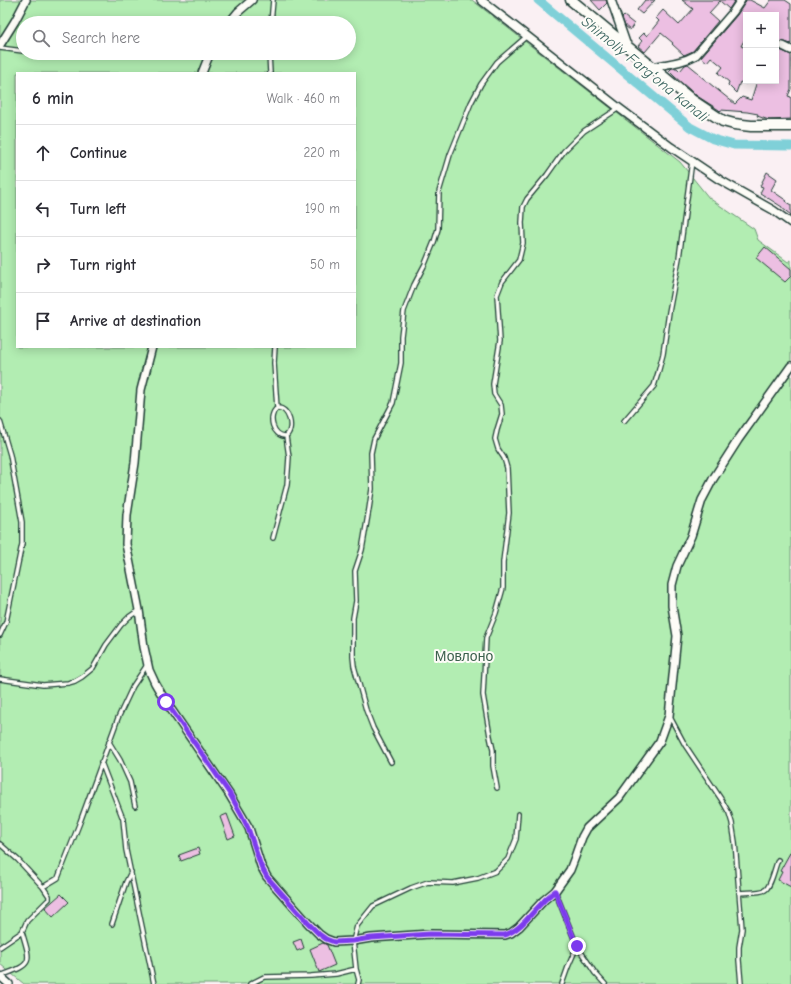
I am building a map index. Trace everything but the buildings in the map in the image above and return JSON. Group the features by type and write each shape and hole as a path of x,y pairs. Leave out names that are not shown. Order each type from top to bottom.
{"street":[{"path":"18,16 26,0"},
{"path":"235,16 252,0"},
{"path":"481,0 671,147 720,180 773,210 791,223"},
{"path":"571,0 693,101 723,121 751,126 791,126"},
{"path":"611,0 627,46"},
{"path":"652,67 682,61 696,55 733,12 740,0"},
{"path":"0,47 16,19"},
{"path":"783,46 791,50"},
{"path":"202,72 207,60"},
{"path":"152,348 141,390 135,463 127,515 126,544 148,664 155,683 166,702 230,794 248,828 261,866 267,877 319,934 334,942 430,934 505,935 511,933 519,927 544,900 555,891 570,870 582,837 587,828 619,798 660,741 669,716 677,636 672,606 672,585 677,566 691,536 702,500 713,479 738,440 791,366"},
{"path":"0,976 10,984"}],"lane":[{"path":"272,16 273,0"},
{"path":"391,762 373,728 366,710 354,666 353,618 356,601 355,571 362,550 372,489 371,453 374,439 393,403 401,363 401,336 404,311 414,285 428,257 438,229 439,192 450,155 471,103 481,84 497,62 527,36"},
{"path":"0,47 16,50"},
{"path":"269,60 270,72"},
{"path":"497,788 493,750 483,694 486,638 496,613 503,588 503,562 509,513 507,468 495,439 502,414 500,405 494,394 493,384 500,341 497,295 502,282 519,260 523,244 523,207 527,199 564,151 584,131 619,108"},
{"path":"624,421 654,386 663,354 679,258 692,161"},
{"path":"275,348 274,363 277,408 273,412 272,422 277,432 283,437 286,436"},
{"path":"274,538 287,485 289,457 286,436 289,434 291,426 289,418 284,410 282,408 277,408"},
{"path":"0,421 10,455 22,522 22,544 6,622 0,635"},
{"path":"0,679 43,685 75,681 93,668 106,645 129,617 138,610"},
{"path":"43,887 58,878 118,718 133,686 148,664"},
{"path":"669,716 685,745 721,799 729,813 732,823 735,842 742,929 739,947 741,984"},
{"path":"109,742 120,760 130,782 135,806"},
{"path":"101,762 123,819 126,850 154,984"},
{"path":"362,984 359,982 356,969 353,941 357,926 373,906 404,891 428,882 453,882 478,878 496,871 508,859 516,839 518,814"},
{"path":"0,844 18,860 43,887 49,896 49,899 27,920 22,932 0,947"},
{"path":"739,893 761,891 768,888 778,860"},
{"path":"112,924 126,882 131,872"},
{"path":"555,891 577,946 595,973 605,984"},
{"path":"0,976 19,969 26,964 28,952 22,932"},
{"path":"562,984 577,946"},
{"path":"250,984 264,978 336,974 356,969"}],"green space":[{"name":"Мовлоно","path":"0,0 472,0 680,162 709,198 754,229 758,240 788,262 791,260 791,984 24,984 0,964"}],"waterway":[{"name":"Shimoliy Fargʻona kanali","path":"538,0 690,127 713,139 734,145 791,146"}],"route":[{"path":"166,702 230,794 248,828 261,866 267,877 308,923 326,939 334,942 430,934 505,935 511,933 519,927 544,900 555,891 577,946"}]}
